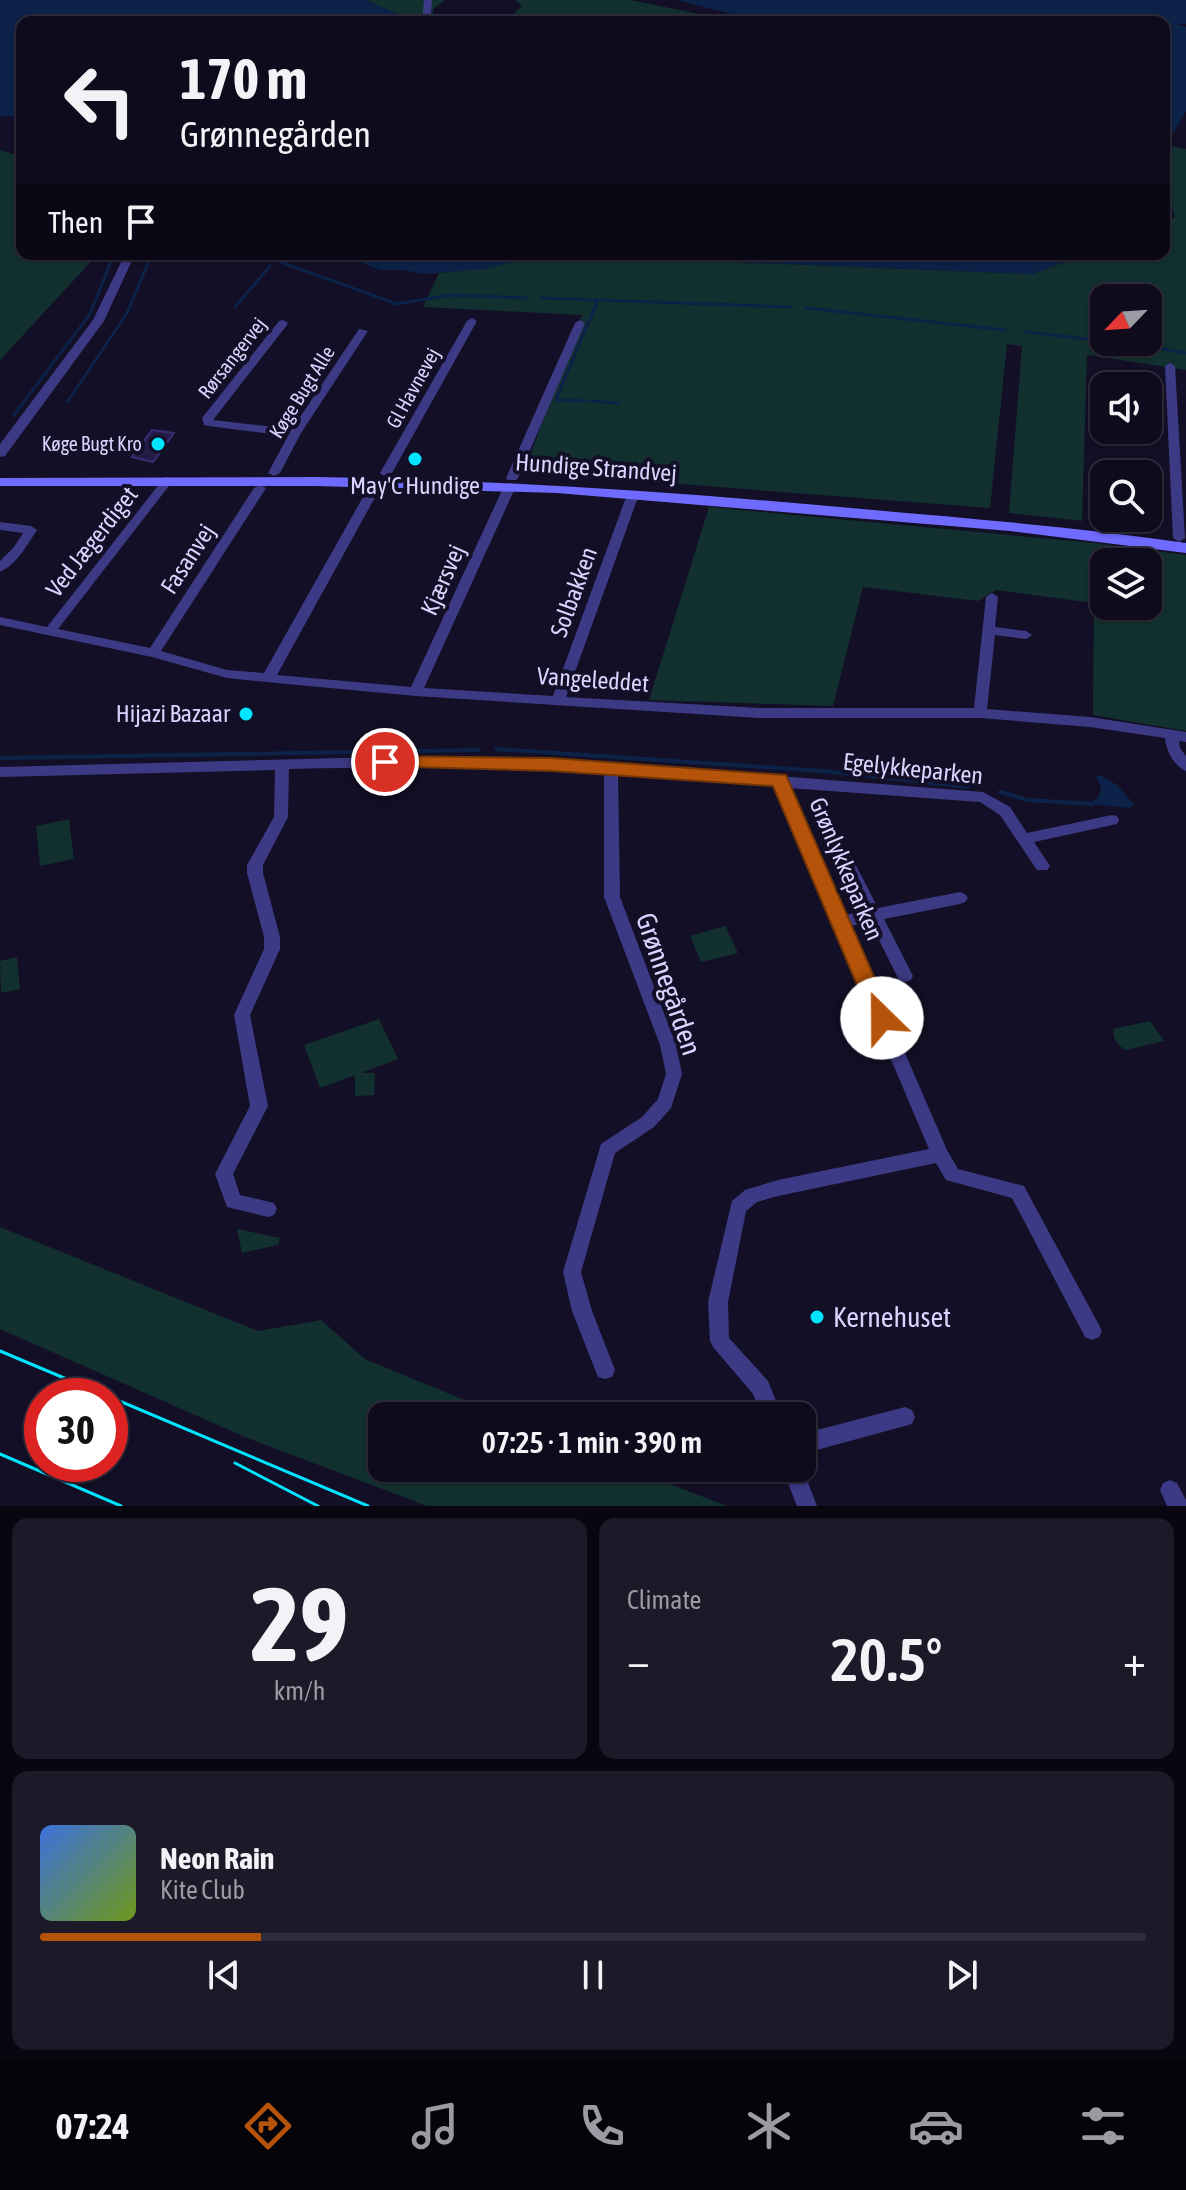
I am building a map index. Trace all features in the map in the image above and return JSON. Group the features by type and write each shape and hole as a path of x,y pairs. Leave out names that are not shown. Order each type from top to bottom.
{"main road":[{"name":"Hundige Strandvej","path":"0,473 274,473 511,482 1118,538 1184,541"},
{"name":"Hundige Strandvej","path":"0,482 382,477"}],"street":[{"path":"0,453 84,342 111,296 127,260"},
{"name":"Gl Havnevej","path":"268,678 472,321"},
{"name":"Rørsangervej","path":"283,323 207,418 208,423 225,428 295,433"},
{"name":"Kjærsvej","path":"416,692 580,323"},
{"name":"Køge Bugt Alle","path":"274,473 295,433 363,331"},
{"path":"1170,366 1184,541"},
{"name":"Ved Jægerdiget","path":"51,630 168,480"},
{"name":"Fasanvej","path":"153,653 260,488"},
{"name":"Solbakken","path":"558,700 631,500"},
{"path":"0,526 31,530 19,549 0,568"},
{"path":"980,713 992,597"},
{"name":"Vangeleddet","path":"1,625 51,630 153,653 227,674 416,692 759,713 980,713 1090,722 1186,737"},
{"path":"987,630 1026,635"},
{"path":"1171,733 1173,749 1186,766"},
{"path":"0,772 385,762 611,768 779,780"},
{"path":"268,1209 233,1201 224,1174 259,1106 242,1015 272,949 255,865 281,817 282,765"},
{"name":"Grønnegården","path":"605,1370 581,1308 572,1272 607,1149 648,1122 671,1090 674,1074 668,1045 612,897 611,768"},
{"name":"Egelykkeparken","path":"779,780 983,797 1005,811 1042,866"},
{"name":"Grønlykkeparken","path":"779,780 940,1154 952,1175 1018,1192 1092,1331"},
{"path":"1024,839 1112,820"},
{"path":"844,856 905,976"},
{"path":"840,922 960,898"},
{"path":"766,1402 761,1388 720,1341 718,1302 738,1207 751,1196 778,1188 940,1154"},
{"path":"816,1440 905,1417"},
{"path":"798,1482 807,1506"}],"green space":[{"path":"366,0 445,0 433,9 434,16 397,14"},
{"path":"515,0 630,0 699,14 511,16 522,6"},
{"path":"1170,146 1186,149 1186,370 1094,356 1162,356 1162,284 1090,284 1090,355 1087,355 1082,521 1009,513 1022,346 1007,344 990,508 524,472 582,315 423,307 439,273 521,260 686,260 1032,274 1070,260 1170,260 1170,219 1175,217 1170,203"},
{"path":"0,150 16,155 16,260 92,260 0,360"},
{"path":"709,507 1133,548 1090,548 1090,602 996,590 978,601 863,587 833,706 649,700"},
{"path":"1162,552 1186,555 1186,731 1093,715 1094,620 1162,620"},
{"path":"69,819 74,859 40,866 36,826"},
{"path":"725,926 738,953 701,962 690,936"},
{"path":"17,957 20,989 1,993 0,961"},
{"path":"379,1019 398,1059 361,1073 375,1073 374,1095 355,1096 355,1075 320,1088 304,1045"},
{"path":"1150,1021 1164,1041 1126,1050 1120,1047 1113,1029"},
{"path":"0,1227 258,1331 321,1320 365,1359 469,1402 368,1402 368,1482 664,1482 727,1506 427,1506 245,1437 128,1385 128,1378 111,1378 0,1329"},
{"path":"237,1229 280,1238 278,1245 242,1253"}],"water":[{"path":"0,0 366,0 397,14 16,16 16,117 0,116"},
{"path":"676,0 1186,0 1186,24 1177,24 1186,27 1186,111 1170,139 1170,16 739,16"},
{"path":"355,260 520,260 485,269 424,274 380,270"},
{"path":"686,260 1070,260 1032,274"},
{"path":"1101,775 1117,785 1134,804 1129,808 1089,804 1098,798 1101,788 1096,776"}],"building":[{"name":"Køge Bugt Kro","path":"152,430 174,433 153,462 132,457"}],"waterway":[{"path":"14,415 90,314 112,260"},
{"path":"68,401 127,313 149,260"},
{"path":"275,260 397,304 450,295 527,298"},
{"path":"235,307 270,266"},
{"path":"542,298 792,307"},
{"path":"587,401 556,400 597,302"},
{"path":"807,308 1005,330"},
{"path":"1026,332 1090,339"},
{"path":"1162,349 1186,353"},
{"path":"592,401 618,403"},
{"path":"496,749 823,771 968,787"},
{"path":"0,758 479,750"},
{"path":"1000,792 1028,800 1093,804"}],"tram line":[{"path":"0,1351 64,1378"},
{"path":"128,1405 368,1506"},
{"path":"0,1454 121,1506"},
{"path":"235,1463 318,1506"}],"place":[{"name":"Køge Bugt Kro","path":"158,444"},
{"name":"May'C Hundige","path":"415,459"},
{"name":"Hijazi Bazaar","path":"246,714"},
{"name":"Kernehuset","path":"817,1317"}],"route":[{"path":"385,762 552,765 779,780 882,1018"}]}
